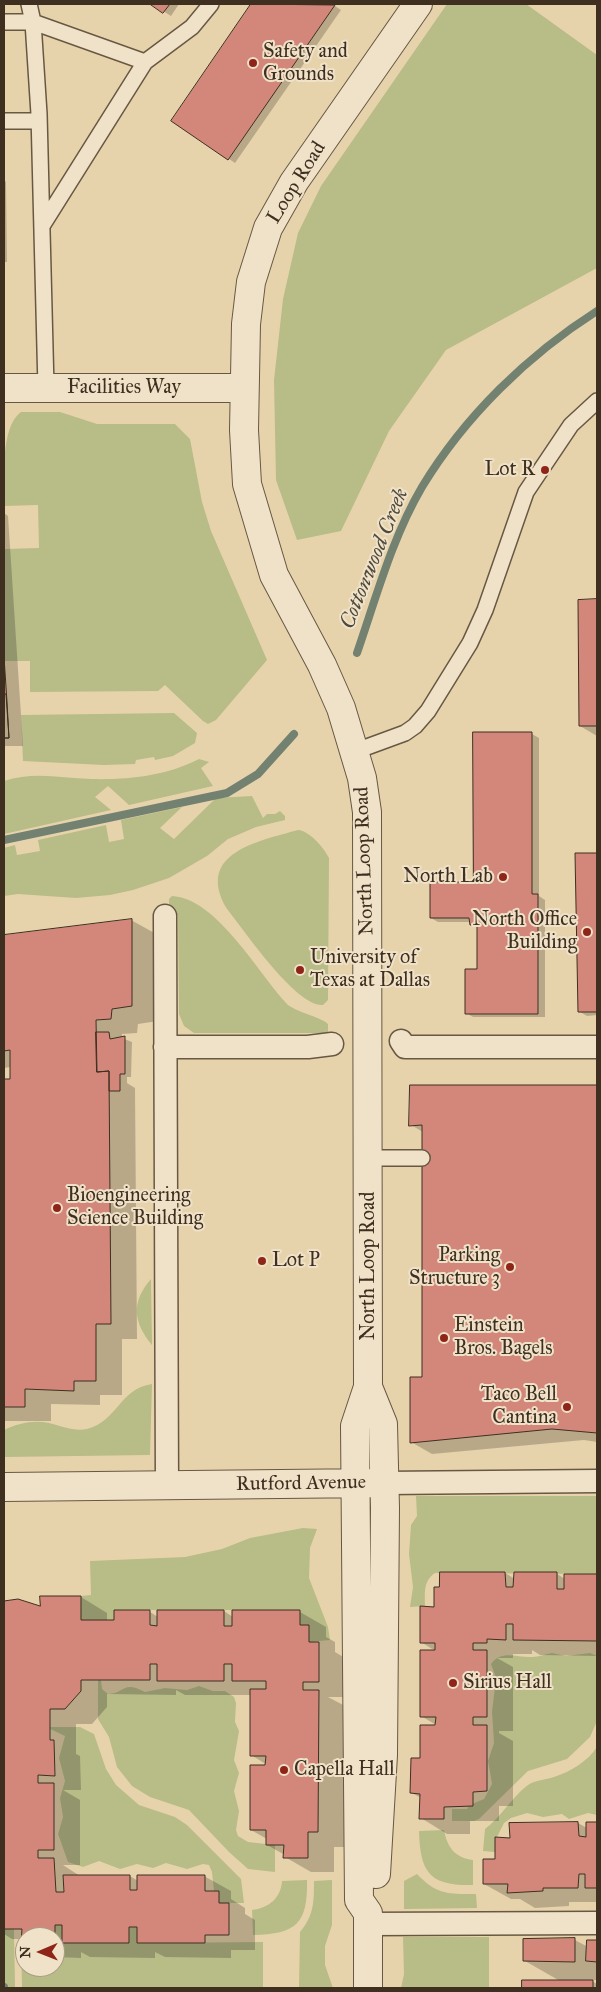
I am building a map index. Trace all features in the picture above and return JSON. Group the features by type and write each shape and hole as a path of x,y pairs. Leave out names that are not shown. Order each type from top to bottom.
{"street":[{"name":"Loop Road","path":"244,388 246,324 251,282 268,228 294,182 418,4"},
{"name":"Facilities Way","path":"4,388 244,388"},
{"name":"North Loop Road","path":"244,388 247,484 259,530 274,575 322,665 341,708 356,751 367,812 368,1387 355,1426 355,1484 359,1900 368,1919 368,1988"},
{"path":"165,916 167,1486"},
{"path":"401,1041 405,1047 597,1047"},
{"path":"165,1047 308,1047 332,1044"},
{"name":"North Loop Road","path":"368,1387 383,1424 385,1483 383,1755 378,1831 377,1901 368,1919"},
{"name":"Rutford Avenue","path":"4,1488 597,1481"},
{"path":"368,1919 597,1922"}],"lane":[{"path":"29,4 39,121 46,388"},
{"path":"42,226 145,62 192,27 211,4"},
{"path":"4,22 32,22 145,62"},
{"path":"4,121 39,121"},
{"path":"356,751 405,733 415,726 428,711 470,643 485,610 526,492 571,425 597,401"},
{"path":"369,1158 422,1158"}],"green space":[{"path":"447,4 526,4 597,55 597,268 446,350 389,431 341,531 297,540 276,480 274,380 283,299 298,233 321,186"},
{"path":"21,412 60,412 97,424 175,424 190,439 202,502 211,531 267,660 216,720 208,724 203,721 165,685 158,691 30,692 30,661 4,661 4,549 39,548 38,505 4,506 6,442 14,419"},
{"path":"174,713 197,733 195,743 173,756 155,760 154,757 136,760 135,764 104,765 23,761 21,715"},
{"path":"199,759 209,762 201,768 213,786 129,805 108,786 95,797 111,810 4,834 4,781 26,776 91,779 133,778 160,773"},
{"path":"252,796 263,818 267,814 275,814 280,811 285,816 285,820 256,827 228,839 207,856 169,878 133,890 110,895 76,898 18,894 4,896 4,848 15,845 17,855 40,851 38,840 106,825 109,842 124,839 121,820 182,807 160,828 174,839 216,798"},
{"path":"298,830 312,837 329,858 328,1000 323,1005 312,1002 299,994 271,966 227,909 219,890 219,875 225,862 235,853 266,839"},
{"path":"172,896 189,900 221,923 288,1005 328,1024 328,1033 194,1033 184,1026 179,1014 178,915 169,915 169,899"},
{"path":"151,1279 152,1345 141,1328 137,1312 140,1296"},
{"path":"152,1384 150,1455 4,1457 4,1430 32,1422 49,1423 73,1429 87,1429 106,1419 132,1392"},
{"path":"416,1496 597,1496 597,1574 435,1573 428,1580 425,1592 425,1606 410,1607 413,1587 409,1554 411,1525 417,1516"},
{"path":"303,1528 317,1529 310,1548 309,1578 328,1627 330,1640 309,1642 300,1625 300,1610 115,1610 114,1620 81,1620 81,1596 91,1595 90,1561 185,1557 222,1549 250,1538"},
{"path":"552,1653 566,1656 590,1653 597,1656 597,1721 590,1737 567,1759 528,1771 479,1819 474,1821 452,1821 452,1809 467,1809 469,1805 484,1799 492,1784 488,1761 494,1743 492,1712 496,1678 491,1664 495,1659 505,1655 535,1657"},
{"path":"98,1680 101,1680 102,1689 108,1694 128,1687 145,1692 165,1688 187,1690 199,1686 213,1691 225,1691 234,1697 236,1703 235,1722 239,1731 234,1760 239,1773 234,1791 239,1811 236,1830 238,1836 248,1842 275,1845 275,1872 248,1869 189,1810 150,1797 132,1786 117,1767 109,1737 98,1719"},
{"path":"50,1727 80,1727 94,1734 106,1769 116,1785 139,1805 175,1817 187,1825 241,1879 244,1903 219,1903 219,1892 214,1891 212,1872 209,1865 203,1864 187,1869 166,1863 153,1868 137,1864 120,1869 99,1861 83,1867 68,1862 58,1834 63,1817 60,1798 65,1781 59,1758 65,1736 50,1729"},
{"path":"597,1747 597,1815 588,1813 569,1819 562,1814 543,1817 527,1813 511,1818 504,1823 495,1838 495,1852 483,1851 485,1829 522,1790 531,1783 554,1777 572,1769 589,1757"},
{"path":"444,1830 447,1842 453,1851 461,1857 473,1860 473,1885 447,1883 430,1874 425,1867 419,1831"},
{"path":"417,1874 437,1890 458,1894 476,1894 477,1908 404,1909 404,1881"},
{"path":"307,1880 305,1907 297,1924 280,1932 253,1935 252,1910 264,1907 273,1901 277,1897 282,1881"},
{"path":"332,1880 332,1925 325,1946 325,1965 333,1988 299,1988 300,1932 311,1914 314,1881"},
{"path":"129,1927 137,1927 138,1943 263,1942 263,1988 22,1988 22,1977 65,1977 65,1943 129,1943"},
{"path":"4,1929 14,1929 15,1988 4,1988"},
{"path":"403,1937 489,1937 489,1988 401,1988 404,1974"}],"building":[{"path":"150,4 170,4 163,13"},
{"name":"Safety and Grounds","path":"251,4 335,5 228,160 171,121"},
{"path":"597,599 597,726 579,726 578,600"},
{"path":"4,657 7,702 9,738 4,738"},
{"path":"4,694 6,694 9,738 4,738"},
{"name":"North Lab","path":"473,732 532,732 532,894 538,894 538,1014 465,1014 465,969 477,969 477,925 470,925 469,918 430,918 430,882 473,882"},
{"name":"North Office Building","path":"575,853 597,853 597,1012 578,1012"},
{"name":"Bioengineering Science Building","path":"132,919 132,1006 112,1009 111,1019 96,1020 97,1072 109,1071 111,1324 96,1324 96,1381 74,1381 74,1391 25,1389 25,1407 4,1407 4,1079 10,1079 10,1050 4,1051 4,935"},
{"path":"96,1032 109,1032 110,1039 125,1036 125,1074 120,1074 120,1091 109,1091 109,1071 97,1072"},
{"name":"Parking Structure 3","path":"410,1085 597,1085 597,1433 552,1429 410,1443 410,1377 422,1377 422,1125 409,1126"},
{"name":"Sirius Hall","path":"440,1572 505,1572 506,1587 513,1587 514,1572 557,1572 557,1589 564,1589 564,1574 597,1574 597,1641 513,1640 513,1624 506,1624 506,1640 487,1639 487,1643 473,1643 473,1650 487,1650 487,1717 473,1717 473,1725 487,1725 487,1791 473,1792 473,1806 444,1807 444,1819 419,1819 420,1794 410,1793 411,1758 420,1758 420,1725 435,1725 436,1717 420,1717 420,1650 435,1650 435,1643 420,1643 420,1606 434,1607 434,1587 439,1587"},
{"name":"Capella Hall","path":"40,1596 81,1596 81,1620 114,1620 114,1610 150,1610 150,1625 157,1626 157,1610 224,1610 224,1626 232,1626 232,1610 300,1610 300,1625 309,1625 309,1642 319,1642 319,1682 303,1682 303,1690 319,1690 318,1832 308,1832 308,1858 283,1858 284,1845 266,1845 266,1830 250,1830 250,1765 265,1765 266,1756 250,1756 250,1689 266,1689 266,1681 232,1681 232,1664 224,1664 224,1681 157,1681 157,1664 150,1664 150,1680 81,1680 81,1691 65,1709 50,1709 50,1740 54,1740 55,1776 38,1775 38,1783 54,1783 54,1850 38,1850 38,1858 54,1858 56,1892 64,1892 63,1875 130,1875 130,1890 137,1890 137,1875 205,1875 205,1891 219,1891 219,1903 229,1903 229,1935 205,1935 205,1943 137,1943 137,1927 129,1927 129,1943 65,1943 65,1927 62,1927 62,1925 55,1925 55,1927 15,1927 15,1929 4,1929 4,1601 18,1599 40,1606"},
{"path":"578,1822 579,1836 586,1837 586,1822 597,1822 597,1888 585,1888 585,1874 579,1874 578,1888 543,1888 543,1891 507,1893 508,1884 483,1884 483,1859 495,1859 495,1837 510,1838 509,1823"},
{"path":"575,1938 575,1962 523,1961 523,1939"},
{"path":"587,1940 597,1940 597,1962 586,1961"},
{"path":"522,1980 593,1980 593,1988 522,1988"}],"waterway":[{"name":"Cottonwood Creek","path":"357,653 393,547 411,507 439,461 478,412 523,367 571,328 597,311"},
{"name":"Cottonwood Creek","path":"4,840 227,793 258,774 294,734"}],"place":[{"name":"Safety and Grounds","path":"253,63"},
{"name":"Lot R","path":"545,470"},
{"name":"North Lab","path":"503,877"},
{"name":"North Office Building","path":"587,932"},
{"name":"University of Texas at Dallas","path":"300,970"},
{"name":"Bioengineering Science Building","path":"57,1208"},
{"name":"Lot P","path":"262,1261"},
{"name":"Parking Structure 3","path":"510,1267"},
{"name":"Einstein Bros. Bagels","path":"444,1338"},
{"name":"Taco Bell Cantina","path":"567,1407"},
{"name":"Sirius Hall","path":"453,1683"},
{"name":"Capella Hall","path":"284,1770"}]}
